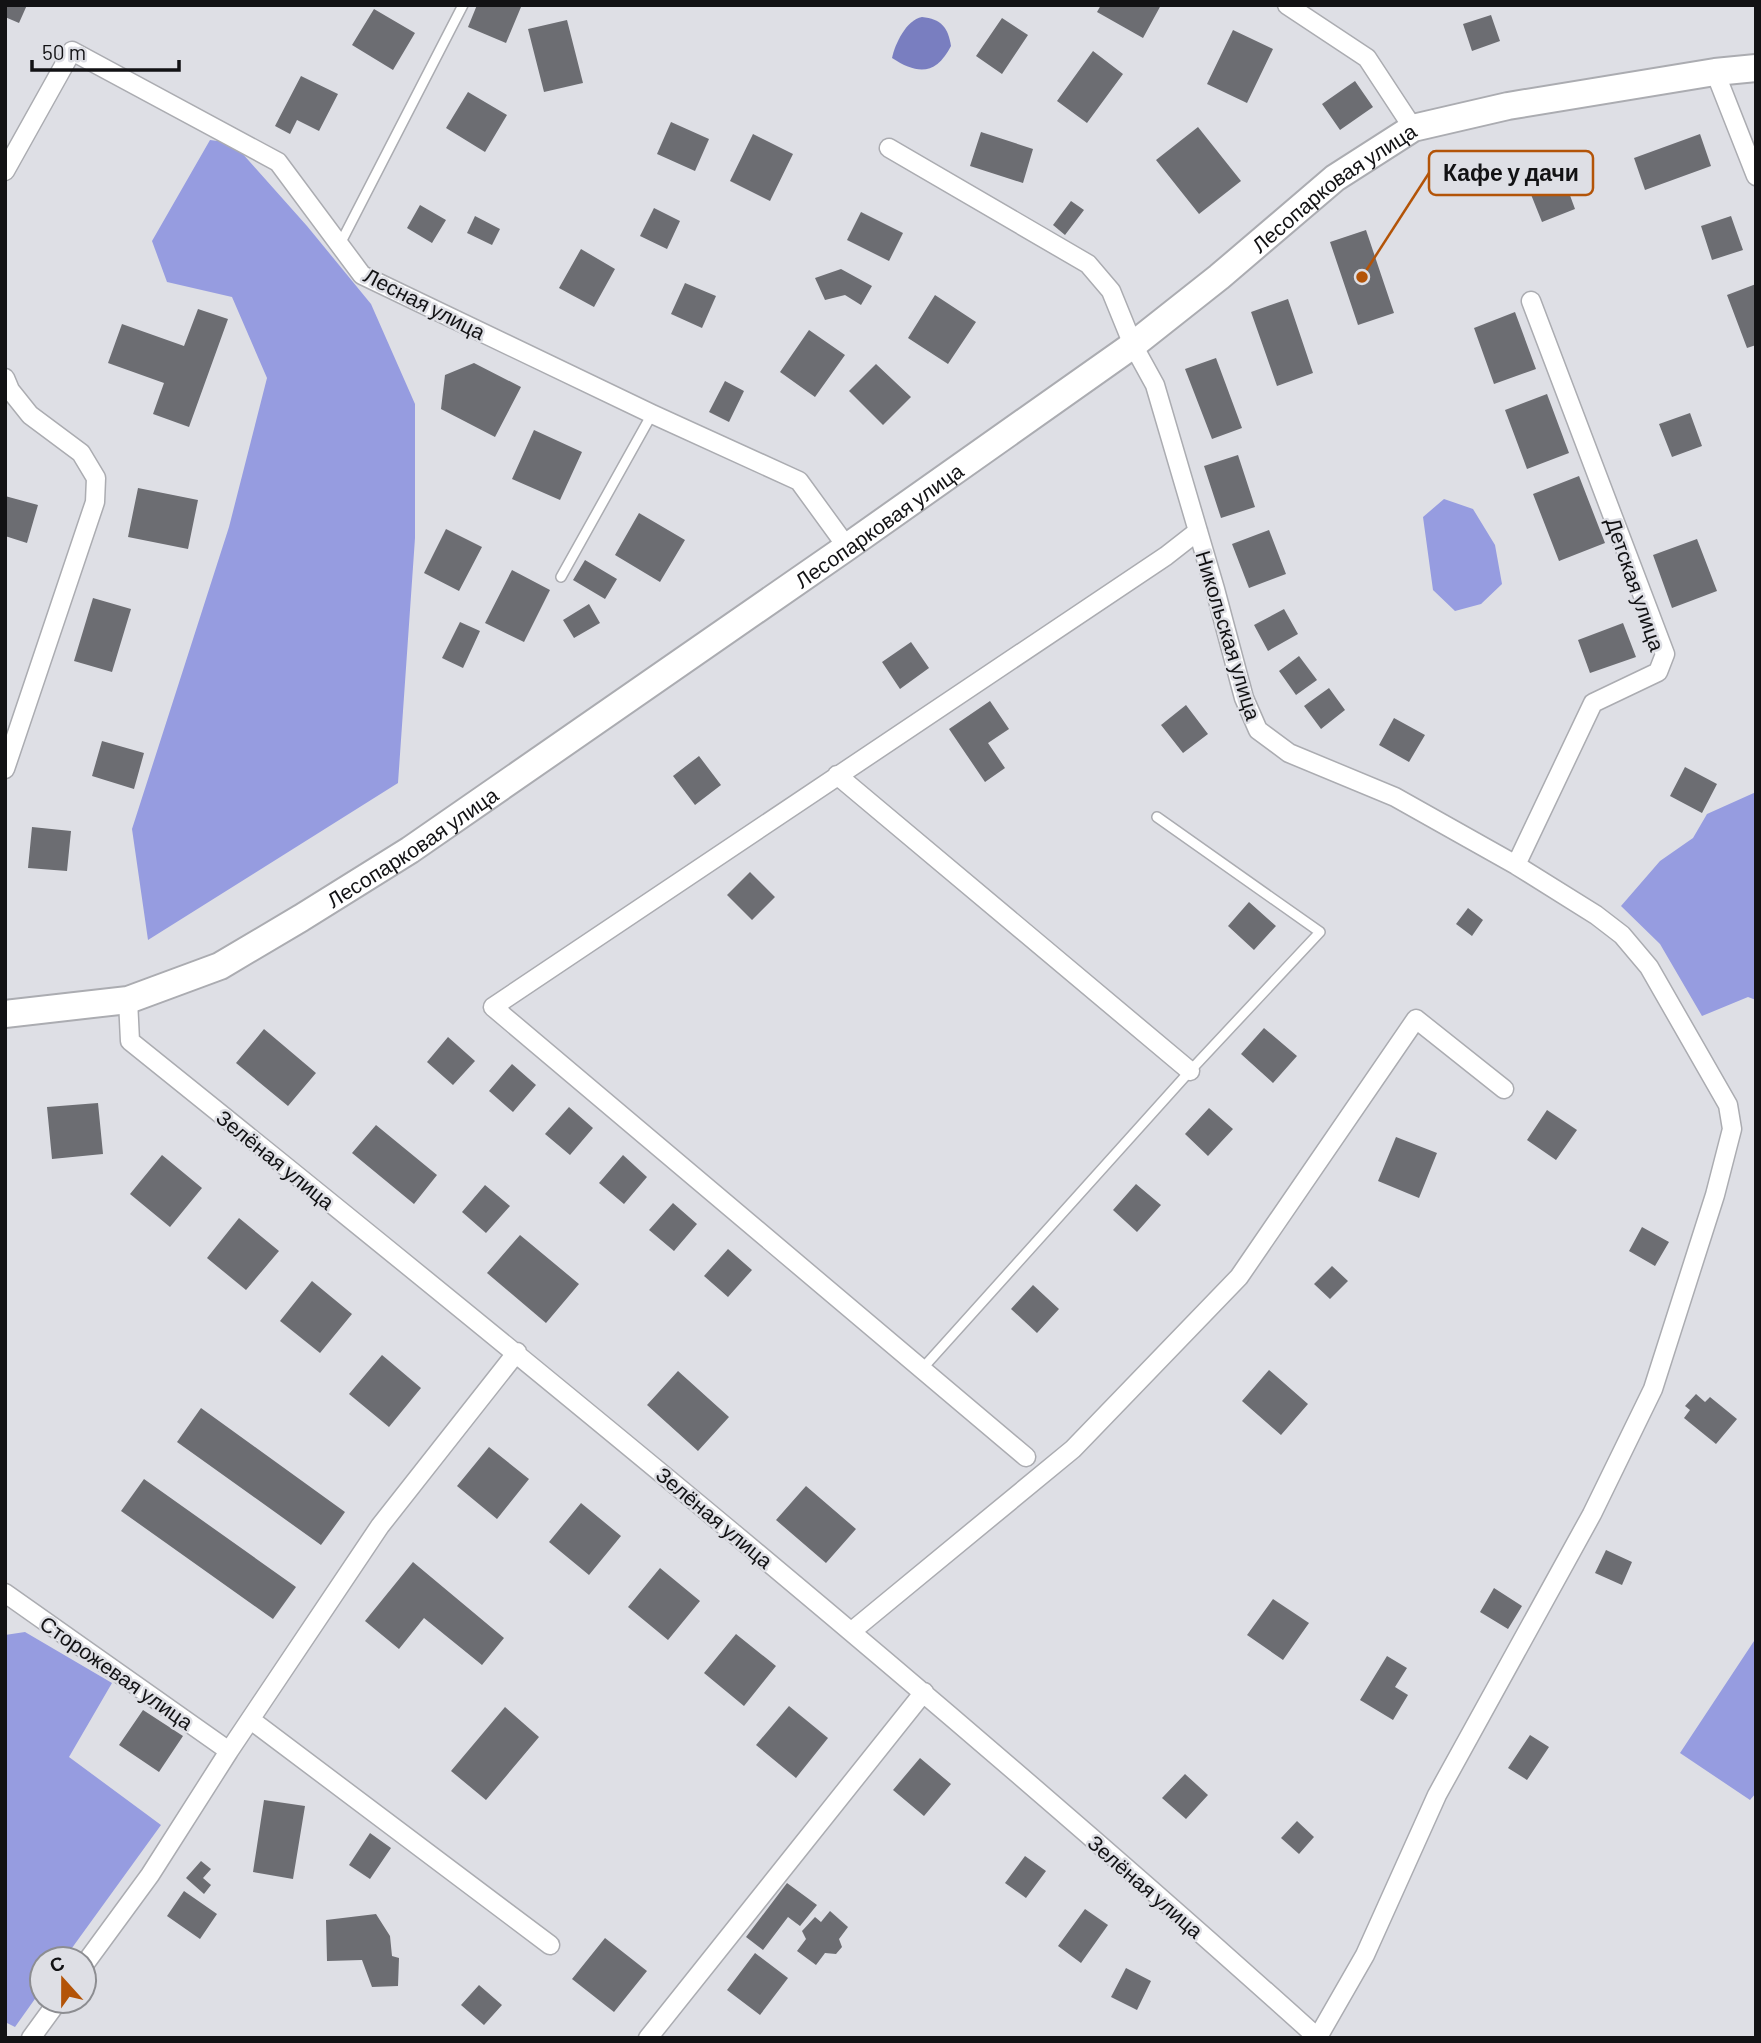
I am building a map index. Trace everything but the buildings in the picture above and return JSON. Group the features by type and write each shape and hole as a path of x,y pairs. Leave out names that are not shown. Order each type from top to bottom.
{"street":[{"path":"1287,5 1367,58 1413,128"},
{"name":"Лесная улица","path":"5,171 72,51 278,162 362,275 799,481 847,547"},
{"name":"Лесопарковая улица","path":"5,1014 128,1000 220,966 356,884 410,850 847,547 1133,345 1219,277 1335,178 1413,128 1508,106 1715,72 1756,68"},
{"path":"1715,72 1756,176"},
{"name":"Никольская улица","path":"889,148 1088,264 1111,291 1133,345 1155,385 1244,698 1258,730 1289,753 1395,797 1516,865 1597,915 1622,934 1649,967 1728,1105 1732,1129 1715,1195 1653,1389 1592,1514 1437,1795 1365,1955 1318,2038"},
{"name":"Детская улица","path":"1516,865 1593,703 1658,672 1665,654 1531,301"},
{"path":"5,378 10,390 30,415 81,453 96,478 95,502 5,769"},
{"path":"1026,1457 493,1007 1166,556 1198,531"},
{"path":"837,775 1190,1072"},
{"name":"Зелёная улица","path":"128,1000 130,1041 517,1352 852,1631 1318,2038"},
{"path":"852,1631 1073,1449 1240,1278 1416,1019 1504,1089"},
{"path":"98,1946 150,1874 380,1526 517,1352"},
{"name":"Сторожевая улица","path":"5,1593 229,1751"},
{"path":"648,2038 924,1692"},
{"path":"251,1720 550,1945"},
{"path":"31,2038 48,2015"}],"lane":[{"path":"340,244 463,5"},
{"path":"561,577 652,414"},
{"path":"922,1369 1320,932 1157,817"}],"shaded area":[{"path":"922,17 942,25 951,46 933,67 918,69 892,58 906,28"},
{"path":"210,140 233,143 307,226 371,304 415,404 415,538 398,783 148,940 132,829 229,527 267,378 232,297 167,282 152,241"},
{"path":"1444,499 1473,509 1495,545 1502,584 1481,604 1455,611 1433,590 1423,517"},
{"path":"1756,792 1756,1000 1748,997 1702,1016 1660,944 1621,906 1660,861 1693,838 1707,814"},
{"path":"25,1632 112,1683 69,1757 161,1825 74,1945 28,1945 28,2009 15,2027 5,2022 5,1635"},
{"path":"1756,1638 1756,1793 1750,1800 1680,1753"}],"place":[{"name":"Кафе у дачи","path":"1362,277"}]}
